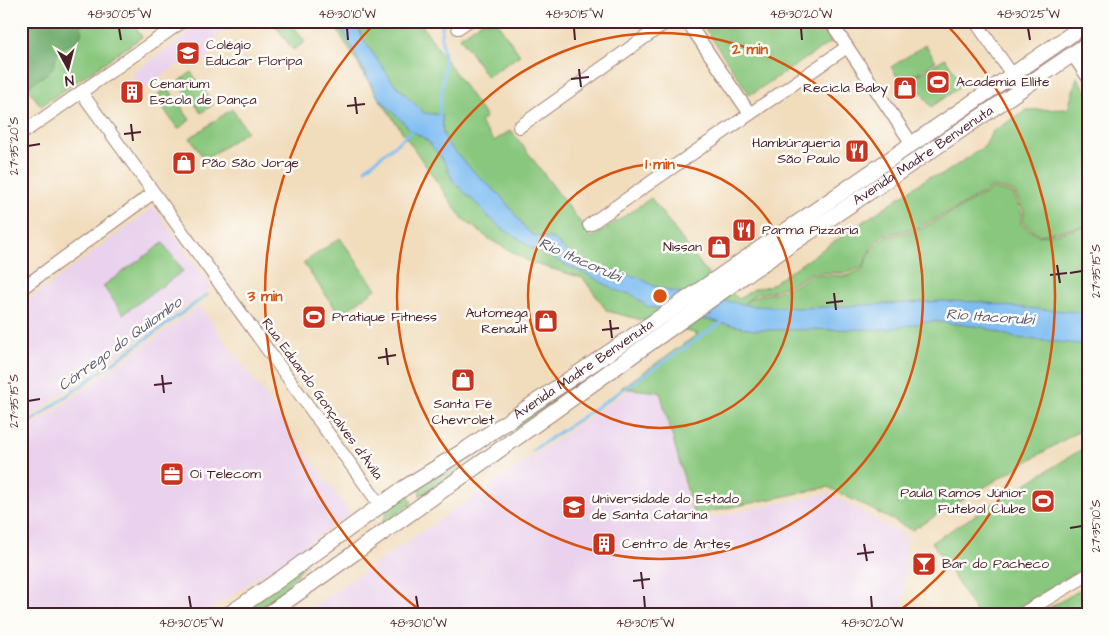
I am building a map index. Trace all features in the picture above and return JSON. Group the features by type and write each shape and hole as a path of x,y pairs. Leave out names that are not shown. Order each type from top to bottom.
{"main road":[{"name":"Avenida Madre Benvenuta","path":"228,615 416,480 468,448 1089,22"},
{"name":"Avenida Madre Benvenuta","path":"267,615 744,276 1089,43"},
{"path":"912,144 920,158"},
{"path":"416,480 417,496 422,505"},
{"path":"368,543 381,514 380,505"}],"street":[{"path":"21,134 183,21"},
{"path":"519,127 668,21"},
{"path":"687,21 750,114"},
{"path":"830,21 912,144"},
{"path":"975,21 1022,88"},
{"path":"589,225 847,47"},
{"path":"1072,54 1089,79"},
{"name":"Rua Eduardo Gonçalves d'Ávila","path":"80,92 380,505"},
{"path":"21,289 153,193"},
{"path":"1020,615 1089,574"}],"shaded area":[{"name":"Colégio Educar Floripa","path":"207,21 239,21 215,38 222,48 196,66 189,57 142,90 131,74"},
{"path":"154,207 211,288 21,423 21,306"},
{"name":"Oi Telecom","path":"200,306 351,514 203,615 21,615 21,435"},
{"name":"Universidade do Estado de Santa Catarina","path":"630,390 660,392 694,521 829,493 907,537 903,615 771,615 736,609 731,615 300,615"}],"green space":[{"path":"21,21 131,21 142,37 41,106 21,80"},
{"path":"21,21 81,21 81,35 78,39 62,48 58,52 49,71 27,87 21,80"},
{"path":"272,21 290,21 305,42 293,50"},
{"path":"332,21 419,21 486,117 480,122 494,141 511,130 592,238 651,198 708,274 739,299 754,289 769,286 929,177 942,175 985,146 992,132 1027,110 1068,109 1077,77 1089,95 1089,225 1040,235 1023,223 1024,212 1014,192 993,187 961,206 917,228 883,235 870,249 863,267 847,273 811,273 797,282 773,291 756,294 744,303 757,296 774,293 798,284 811,275 847,276 863,269 871,250 884,237 918,230 993,189 1013,194 1022,213 1021,224 1039,236 1089,226 1089,425 912,530 828,487 694,515 660,392 621,388 698,334 663,325 420,496 419,488 657,324 607,311 583,278 532,263 489,239 462,218 378,97"},
{"path":"483,21 496,21 520,55 487,77 460,37"},
{"path":"700,21 821,21 834,40 750,95"},
{"name":"Academia Ellite","path":"925,45 936,61 902,84 891,67"},
{"name":"Academia Ellite","path":"945,58 963,85 931,107 912,79"},
{"path":"191,72 214,104 201,113 179,82"},
{"path":"168,88 190,120 178,129 155,97"},
{"path":"232,109 247,131 205,160 190,138"},
{"path":"340,238 376,289 340,315 303,263"},
{"path":"163,243 183,271 123,314 103,286"},
{"name":"Paula Ramos Júnior Futebol Clube","path":"1082,449 1089,461 1089,564 1007,615 978,615 932,542"},
{"path":"409,492 412,503 381,525 386,514 386,508"},
{"path":"306,563 284,590 251,615 234,615"},
{"path":"1089,585 1089,615 1037,615"}],"water":[{"name":"Rio Itacorubi","path":"340,21 356,21 363,39 393,82 424,113 442,115 443,133 447,143 474,172 500,195 527,230 533,235 553,239 574,259 640,278 669,291 753,306 800,308 944,301 982,302 1014,307 1089,313 1089,345 1016,338 982,327 932,321 890,329 754,330 646,306 633,295 615,290 551,256 531,248 485,214 453,181 444,161 428,141 411,130 378,97"}],"waterway":[{"path":"439,117 445,63 441,35 443,21"},
{"name":"Córrego do Quilombo","path":"365,169 415,129"},
{"name":"Córrego do Quilombo","path":"21,429 207,295"},
{"path":"532,451 724,321"}],"place":[{"name":"Colégio Educar Floripa","path":"188,53"},
{"name":"Academia Ellite","path":"938,82"},
{"name":"Recicla Baby","path":"905,88"},
{"name":"Cenarium Escola de Dança","path":"132,92"},
{"name":"Hambúrgueria São Paulo","path":"857,151"},
{"name":"Pão São Jorge","path":"184,163"},
{"name":"Parma Pizzaria","path":"744,230"},
{"name":"Nissan","path":"719,247"},
{"name":"Pratique Fitness","path":"314,317"},
{"name":"Automega Renault","path":"546,321"},
{"name":"Santa Fé Chevrolet","path":"463,380"},
{"name":"Oi Telecom","path":"172,474"},
{"name":"Paula Ramos Júnior Futebol Clube","path":"1043,501"},
{"name":"Universidade do Estado de Santa Catarina","path":"574,507"},
{"name":"Centro de Artes","path":"604,544"},
{"name":"Bar do Pacheco","path":"924,564"}]}
